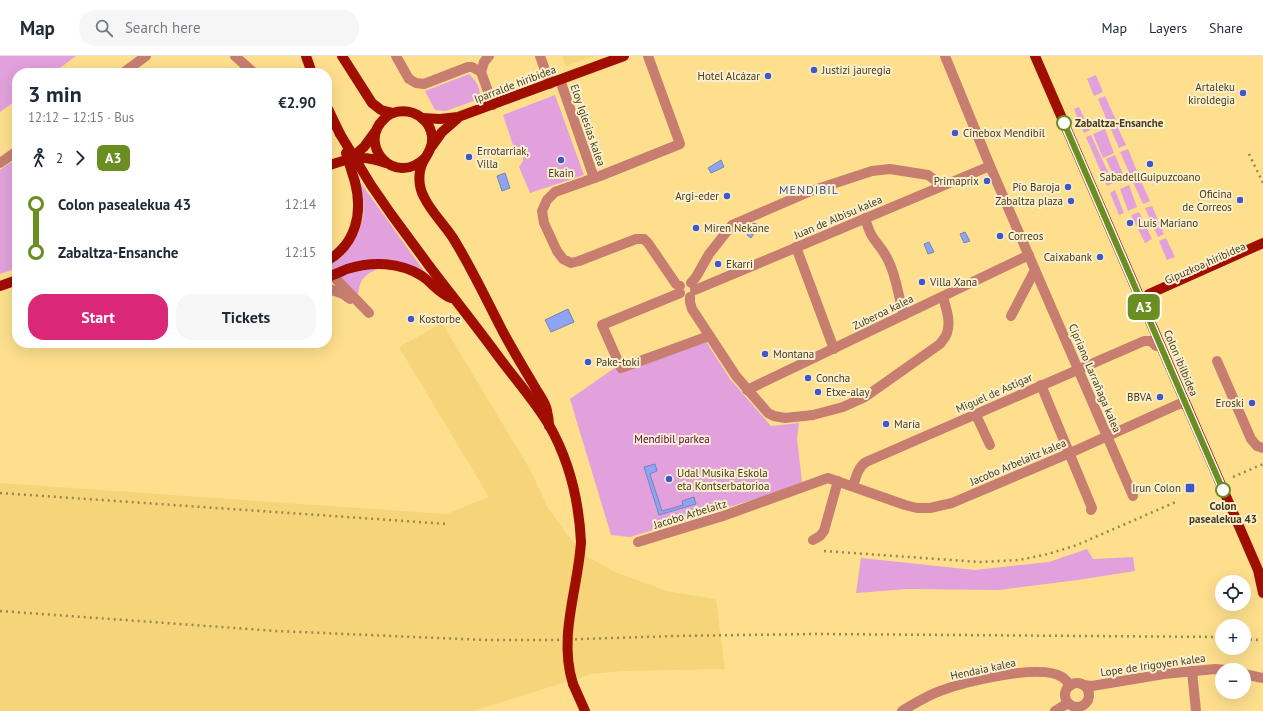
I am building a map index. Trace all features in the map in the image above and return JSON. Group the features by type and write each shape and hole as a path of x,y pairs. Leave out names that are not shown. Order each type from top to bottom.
{"main road":[{"path":"306,56 310,68"},
{"path":"342,56 372,104 381,110 393,113"},
{"name":"Iparralde hiribidea","path":"422,118 458,118 624,56"},
{"name":"Colon ibilbidea","path":"1031,56 1146,316 1184,406"},
{"name":"Colon ibilbidea","path":"1035,56 1142,303 1156,346 1256,565 1262,591"},
{"path":"351,158 364,147 384,118 393,113 408,111 422,118 426,123 432,136 428,154 421,169 419,180 424,197 447,228 467,260 500,326 547,409 549,426"},
{"path":"332,117 340,134 371,185 430,267 532,401 549,426 560,449 571,481 578,509 580,542 580,556 567,640 568,664 572,684 585,711"},
{"name":"Iparralde hiribidea","path":"428,154 442,132 458,118"},
{"path":"376,130 374,138 377,152 386,163"},
{"path":"332,257 341,250 350,238 354,230 359,204 355,182 340,134"},
{"path":"332,163 351,158 368,158 399,168 407,168 420,163 428,154"},
{"name":"Gipuzkoa hiribidea","path":"1142,303 1146,297 1162,288 1263,243"},
{"name":"Gipuzkoa hiribidea","path":"1146,316 1148,307 1155,299 1263,251"},
{"path":"332,275 362,266 384,264 396,265 418,274 428,280 444,296 455,300"},
{"path":"0,286 12,282"},
{"name":"Gipuzkoa hiribidea","path":"1134,285 1144,292 1162,288"},
{"path":"1256,565 1262,591"}],"street":[{"path":"130,68 146,56"},
{"path":"235,56 248,68"},
{"path":"396,56 409,79 416,83 424,84 468,67 472,67 481,72"},
{"path":"540,56 550,84"},
{"path":"648,56 680,144 555,192 547,200 542,211 544,223 557,251 563,259 571,263 636,239 644,239 648,242 676,284 687,290 692,309 736,376 768,412 779,418 828,411 843,407 865,397 940,344 947,333 948,322 946,305 943,297"},
{"path":"945,56 1035,270 1011,316"},
{"path":"490,57 484,62 481,72 493,105"},
{"name":"Eloy Iglesias kalea","path":"560,80 594,178"},
{"path":"0,163 12,155"},
{"name":"Juan de Albisu kalea","path":"709,336 621,368 602,325 796,247 990,166"},
{"path":"687,290 709,254 732,224 811,191 872,171 890,169 928,176 935,180 938,187"},
{"path":"865,218 872,236 888,259 896,279 900,303 904,315"},
{"path":"796,247 834,349"},
{"name":"Zuberoa kalea","path":"747,390 1029,255"},
{"name":"Cipriano Larrañaga kalea","path":"1035,270 1133,496"},
{"path":"332,277 335,278 369,313 343,294 332,290"},
{"name":"Miguel de Astigar","path":"853,486 859,469 862,464 866,462 1144,341 1151,341 1156,346"},
{"path":"1217,361 1251,439 1257,446 1263,448"},
{"path":"1042,385 1092,508 1091,510"},
{"name":"Jacobo Arbelaitz kalea","path":"853,486 917,508 930,508 952,503 1107,436 1184,406"},
{"path":"976,414 990,445"},
{"name":"Jacobo Arbelaitz","path":"638,542 723,516 828,478 853,486"},
{"path":"813,540 820,536 824,531 838,481"},
{"name":"Lope de Irigoyen kalea","path":"1083,685 1092,686 1164,674 1215,669"},
{"path":"1192,671 1196,711"},
{"name":"Hendaia kalea","path":"902,711 940,691 1014,673 1034,672 1062,676 1071,685"},
{"path":"1251,675 1263,678"},
{"path":"1055,711 1077,707 1086,702 1088,693 1086,688 1083,685 1077,684 1071,685 1066,691 1065,695 1077,707"}],"shaded area":[{"path":"562,56 594,56 566,66"},
{"path":"442,323 531,471 548,508 569,537 588,557 615,572 667,591 716,599 725,669 623,671 592,674 473,711 0,711 0,483 446,514 489,497 399,347"}],"green space":[{"path":"0,56 76,56 60,68 12,68 12,104 0,112"},
{"path":"469,74 478,85 480,92 479,99 446,111 435,110 425,91"},
{"path":"1096,75 1103,92 1094,96 1087,79"},
{"path":"555,95 584,175 530,193 519,167 523,161 523,156 514,148 503,115"},
{"path":"1105,96 1116,120 1108,123 1098,99"},
{"path":"1079,107 1090,130 1084,133 1074,109"},
{"path":"1116,124 1126,145 1119,148 1110,127"},
{"path":"1105,129 1114,153 1103,158 1093,134"},
{"path":"1091,135 1113,183 1107,186 1086,137"},
{"path":"1128,149 1138,174 1131,177 1120,152"},
{"path":"1115,155 1125,179 1117,183 1106,159"},
{"path":"12,162 12,270 0,274 0,170"},
{"path":"1140,179 1150,201 1143,204 1133,182"},
{"path":"360,182 426,274 407,265 332,271 332,264 340,258 350,246 358,232 363,217 363,200"},
{"path":"1129,185 1137,207 1128,211 1120,189"},
{"path":"1115,190 1124,213 1119,215 1110,193"},
{"path":"1152,206 1164,234 1158,237 1145,208"},
{"path":"1139,212 1152,239 1145,243 1131,215"},
{"path":"1166,238 1175,257 1167,260 1159,241"},
{"path":"382,267 368,274 362,280 358,295 337,277 350,272"},
{"name":"Mendibil parkea","path":"705,340 730,379 771,426 799,423 797,438 802,482 772,494 630,537 611,535 570,399 616,367"},
{"path":"1087,549 1093,559 1133,557 1135,571 999,590 908,589 856,593 861,558 975,570 1049,562"}],"water":[{"path":"721,160 724,167 711,173 708,168"},
{"path":"505,173 510,188 502,191 497,176"},
{"path":"754,223 758,225 751,238 747,235 751,225"},
{"path":"965,232 970,241 964,243 960,234"},
{"path":"929,242 934,252 928,254 924,244"},
{"path":"568,309 574,322 551,332 545,320"},
{"path":"655,464 657,471 650,474 662,511 683,505 682,501 694,497 696,504 659,515 644,467"}],"railway":[{"path":"1249,154 1263,183"},
{"path":"1233,477 1263,464"},
{"path":"0,493 448,524"},
{"path":"824,551 980,562 1019,560 1048,554 1077,545 1178,501"},
{"path":"0,611 276,631 485,640 553,640 674,636 817,634 1215,637"},
{"path":"1251,640 1258,640"}],"bus line":[{"name":"A3","path":"1064,123 1223,490"}],"place":[{"name":"Justizi jauregia","path":"814,70"},
{"name":"Hotel Alcázar","path":"768,76"},
{"name":"Artaleku kiroldegia","path":"1243,93"},
{"name":"Zabaltza-Ensanche","path":"1064,123"},
{"name":"Cinebox Mendibil","path":"955,133"},
{"name":"Errotarriak, Villa","path":"469,157"},
{"name":"Ekain","path":"561,160"},
{"name":"SabadellGuipuzcoano","path":"1150,164"},
{"name":"Primaprix","path":"987,181"},
{"name":"Pío Baroja","path":"1068,187"},
{"name":"Argi-eder","path":"727,196"},
{"name":"Oficina de Correos","path":"1240,200"},
{"name":"Zabaltza plaza","path":"1071,201"},
{"name":"Luis Mariano","path":"1130,223"},
{"name":"Miren Nekane","path":"696,228"},
{"name":"Correos","path":"1000,236"},
{"name":"Caixabank","path":"1100,257"},
{"name":"Ekarri","path":"718,264"},
{"name":"Villa Xana","path":"922,282"},
{"name":"Kostorbe","path":"411,319"},
{"name":"Montana","path":"765,354"},
{"name":"Pake-toki","path":"588,362"},
{"name":"Concha","path":"808,378"},
{"name":"Etxe-alay","path":"818,392"},
{"name":"BBVA","path":"1160,397"},
{"name":"Eroski","path":"1252,403"},
{"name":"María","path":"886,424"},
{"name":"Udal Musika Eskola eta Kontserbatorioa","path":"669,479"},
{"name":"Irun Colon","path":"1190,488"},
{"name":"Colon pasealekua 43","path":"1223,490"}],"district":[{"name":"MENDIBIL","path":"809,189"}]}
